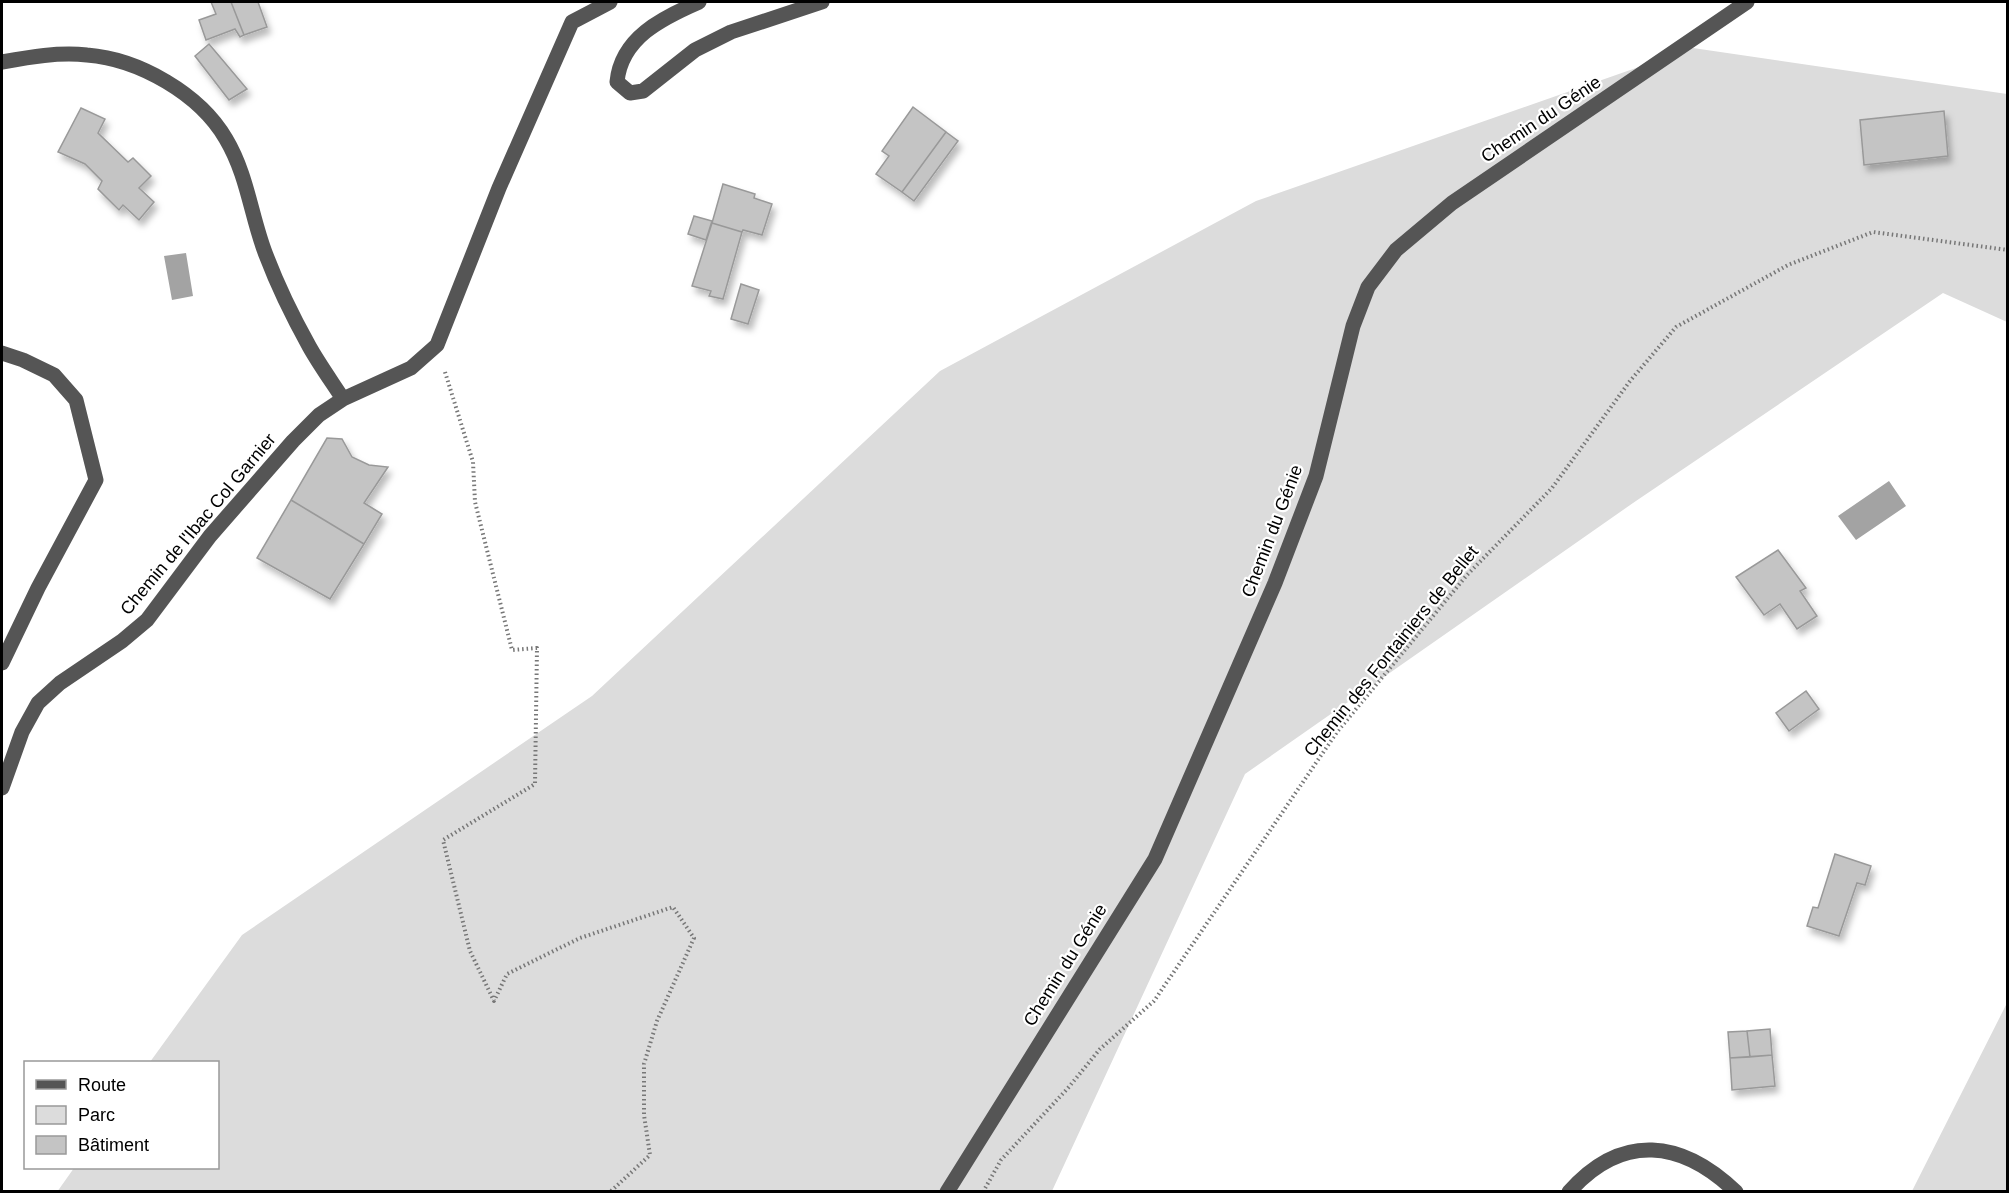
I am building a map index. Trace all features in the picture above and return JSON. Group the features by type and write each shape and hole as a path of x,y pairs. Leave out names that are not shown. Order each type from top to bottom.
{"street":[{"path":"437,345 499,188 572,22 610,2"},
{"path":"699,2 646,31 627,50 619,67 617,82 630,93 643,91 695,50 731,32 822,2"},
{"name":"Chemin du Génie","path":"947,1191 1155,859 1275,583 1316,476 1353,326 1368,287 1396,250 1452,203 1747,2"},
{"path":"2,62 40,55 89,55 138,67 178,90 204,109 226,139 245,181 265,254 309,346 343,399"},
{"name":"Chemin de l'Ibac Col Garnier","path":"2,788 22,732 39,703 60,683 122,642 147,620 210,536 293,441 319,415 343,399 411,368 437,345"},
{"path":"2,353 54,375 76,400 96,480 38,588 2,663"},
{"path":"1569,1191 1599,1164 1638,1150 1658,1150 1682,1155 1701,1164 1721,1177 1736,1191"}],"path":[{"name":"Chemin des Fontainiers de Bellet","path":"983,1191 1001,1160 1068,1088 1100,1049 1154,1001 1337,732 1467,575 1552,488 1630,381 1676,327 1788,265 1873,232 2007,250"},
{"path":"437,345 473,462 475,502 512,650 537,648 535,784 443,840 470,951 494,1001 507,974 580,938 673,907 694,938 657,1021 644,1064 644,1115 650,1155 610,1191"}],"green space":[{"path":"1693,48 2007,94 2007,322 1943,293 1633,503 1245,774 1052,1191 57,1192 73,1169 219,1169 219,1061 151,1061 242,935 592,696 940,371 1256,201"},
{"path":"2007,1003 2007,1191 1912,1191"}],"shaded area":[{"path":"186,253 193,296 172,300 164,256"},
{"path":"1889,481 1906,506 1856,540 1838,516"}],"building":[{"path":"211,2 231,2 244,35 240,37 235,29 206,40 199,20 216,14"},
{"path":"231,2 258,2 267,27 244,35"},
{"path":"209,44 247,89 229,100 195,56"},
{"path":"913,107 946,132 902,192 876,174 889,156 882,151"},
{"path":"81,108 105,119 98,133 128,162 133,158 151,176 139,188 154,202 139,220 123,205 119,210 98,189 102,181 85,164 58,152"},
{"path":"1944,111 1948,156 1864,165 1860,120"},
{"path":"946,132 958,141 914,201 902,192"},
{"path":"723,184 755,194 754,198 772,204 762,235 712,223"},
{"path":"694,216 712,221 706,240 688,234"},
{"path":"712,223 742,232 723,299 709,296 711,291 692,286"},
{"path":"741,284 759,290 748,324 731,319"},
{"path":"327,438 342,439 352,457 369,465 388,467 364,503 382,514 364,544 291,500"},
{"path":"291,500 364,544 330,599 257,558"},
{"path":"1778,550 1806,588 1800,591 1817,616 1797,629 1780,604 1764,615 1736,577"},
{"path":"1806,691 1819,709 1789,731 1776,713"},
{"path":"1835,854 1871,866 1865,885 1857,883 1839,936 1807,926 1813,907 1818,908"},
{"path":"1770,1029 1772,1055 1750,1057 1747,1031"},
{"path":"1747,1031 1750,1057 1730,1058 1728,1032"},
{"path":"1772,1055 1775,1086 1732,1090 1730,1058"}]}
